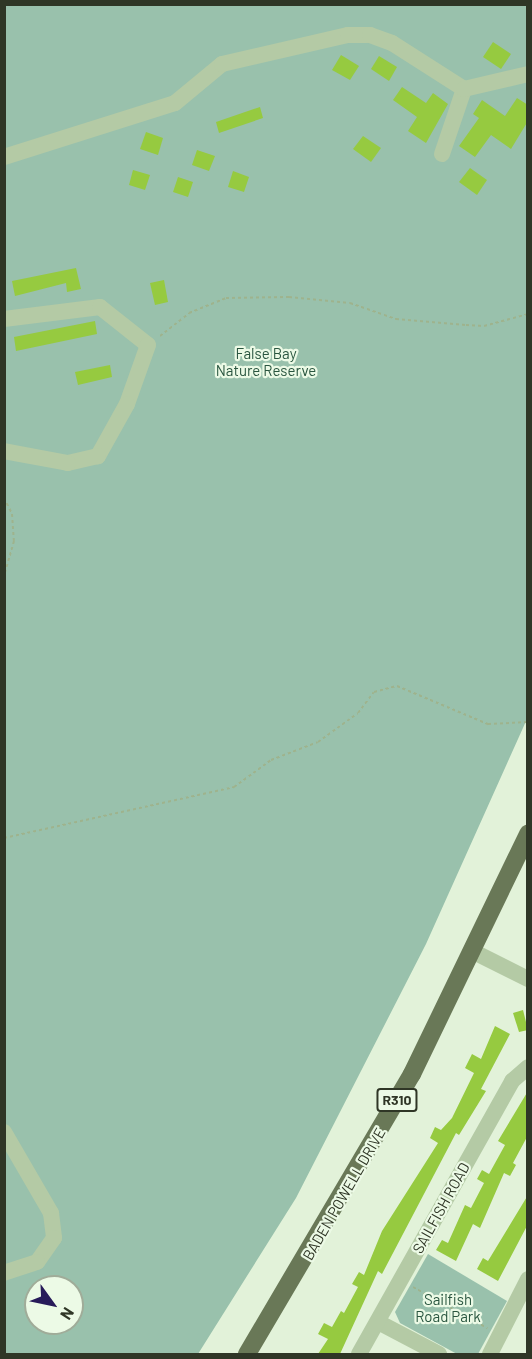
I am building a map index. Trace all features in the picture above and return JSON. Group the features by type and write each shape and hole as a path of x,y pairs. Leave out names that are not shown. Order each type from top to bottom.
{"main road":[{"name":"BADEN POWELL DRIVE","path":"247,1354 363,1162 474,952 528,834"}],"street":[{"path":"4,157 175,103 222,64 348,34 370,35 392,43 464,89 528,74"},
{"path":"442,154 464,89"},
{"path":"4,319 100,307 148,345 128,404 98,456 68,463 4,451"},
{"path":"474,952 528,979"},
{"name":"SAILFISH ROAD","path":"359,1354 512,1081 528,1067"},
{"path":"4,1132 51,1213 54,1238 38,1262 4,1273"},
{"path":"490,1354 528,1279"},
{"path":"378,1322 439,1354"}],"path":[{"path":"148,345 189,313 226,298 289,297 350,303 396,319 484,326 528,314"},
{"path":"4,498 12,514 14,541 4,577"},
{"path":"4,838 234,787 271,760 318,742 358,713 374,692 397,686 488,724 528,722"},
{"path":"401,1280 500,1335"}],"green space":[{"name":"False Bay Nature Reserve","path":"5,5 527,5 527,719 426,944 296,1198 198,1354 5,1354"},
{"name":"Sailfish Road Park","path":"428,1254 507,1301 478,1354 457,1354 400,1323 395,1312"}],"building":[{"path":"493,42 511,54 501,69 483,57"},
{"path":"341,55 359,66 350,80 332,70"},
{"path":"379,56 397,67 389,81 371,69"},
{"path":"402,87 426,103 433,93 448,104 426,143 408,131 417,117 393,100"},
{"path":"517,98 528,105 528,121 511,149 491,135 475,157 459,146 479,118 473,114 482,100 505,116"},
{"path":"260,107 263,118 219,133 216,122"},
{"path":"146,132 163,138 158,155 140,149"},
{"path":"363,136 381,148 371,162 353,149"},
{"path":"197,150 215,156 209,171 192,165"},
{"path":"470,168 487,180 477,195 459,182"},
{"path":"133,170 150,175 145,190 129,185"},
{"path":"233,171 249,177 244,192 228,187"},
{"path":"178,177 193,182 188,197 173,192"},
{"path":"76,268 81,289 67,292 66,283 15,296 12,281"},
{"path":"164,280 168,302 155,305 150,283"},
{"path":"95,321 97,334 16,351 14,337"},
{"path":"110,365 112,377 78,385 75,372"},
{"path":"523,1010 528,1030 519,1032 513,1013"},
{"path":"495,1026 510,1034 481,1089 486,1091 459,1135 456,1133 382,1274 378,1271 340,1354 318,1354 328,1339 318,1334 324,1323 332,1327 341,1311 344,1313 358,1287 352,1284 359,1272 364,1275 382,1231 438,1143 430,1138 435,1127 441,1130 452,1118 474,1073 465,1068 472,1054 481,1059"},
{"path":"528,1091 527,1137 513,1163 516,1165 510,1176 504,1173 480,1228 473,1224 456,1261 436,1250 442,1240 448,1243 465,1205 471,1208 484,1183 477,1179 482,1170 489,1174 505,1145 498,1141"},
{"path":"528,1195 528,1224 498,1281 477,1269 483,1258 488,1261"}]}
